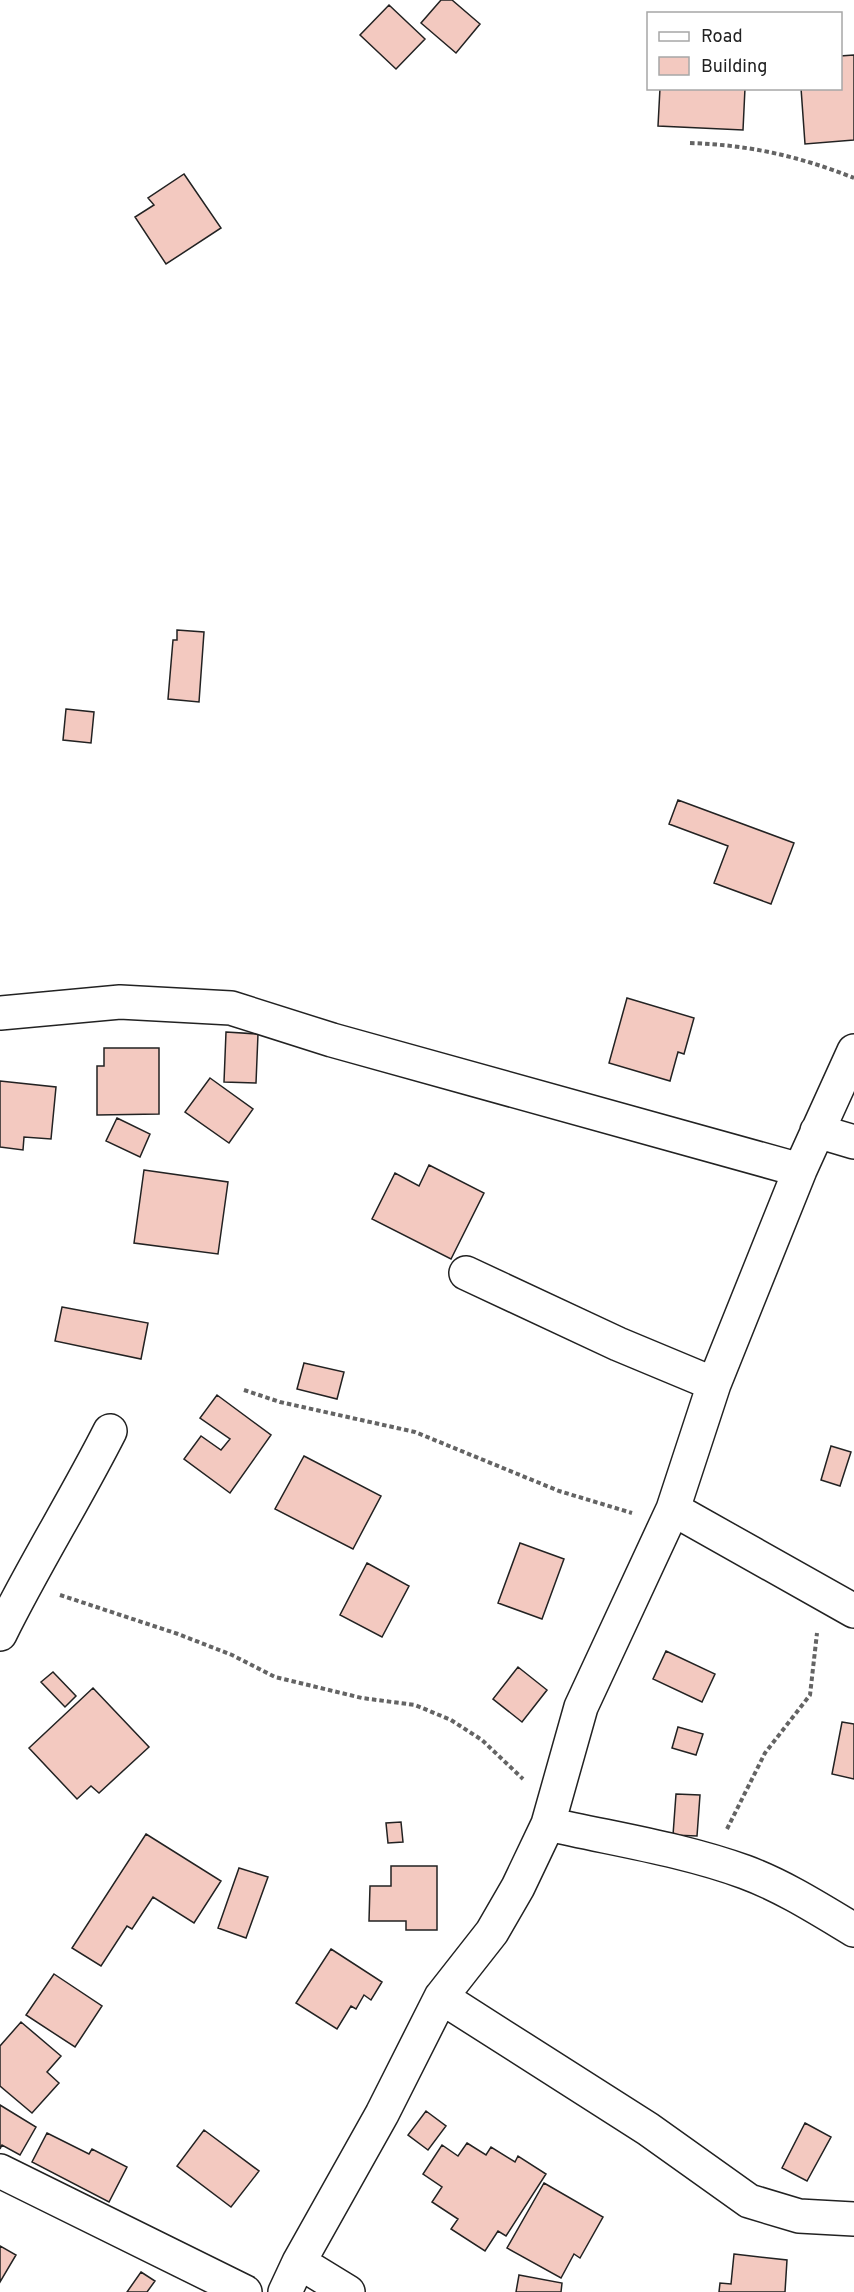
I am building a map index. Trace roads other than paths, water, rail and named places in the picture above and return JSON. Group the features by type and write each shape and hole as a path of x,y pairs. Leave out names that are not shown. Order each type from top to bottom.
{"street":[{"path":"0,1013 120,1002 231,1008 332,1040 800,1170"},
{"path":"285,2292 298,2262 382,2114 441,1997 492,1932 518,1887 551,1813 581,1707 670,1516 714,1384 800,1170 854,1051"},
{"path":"817,1131 854,1142"},
{"path":"466,1274 618,1344 714,1384"},
{"path":"0,1634 24,1584 66,1516 110,1431"},
{"path":"670,1516 841,1603"},
{"path":"551,1813 768,1881 854,1930"},
{"path":"441,1997 648,2129 749,2201 799,2216 854,2219"},
{"path":"0,2171 244,2292"},
{"path":"298,2262 348,2292"}]}
